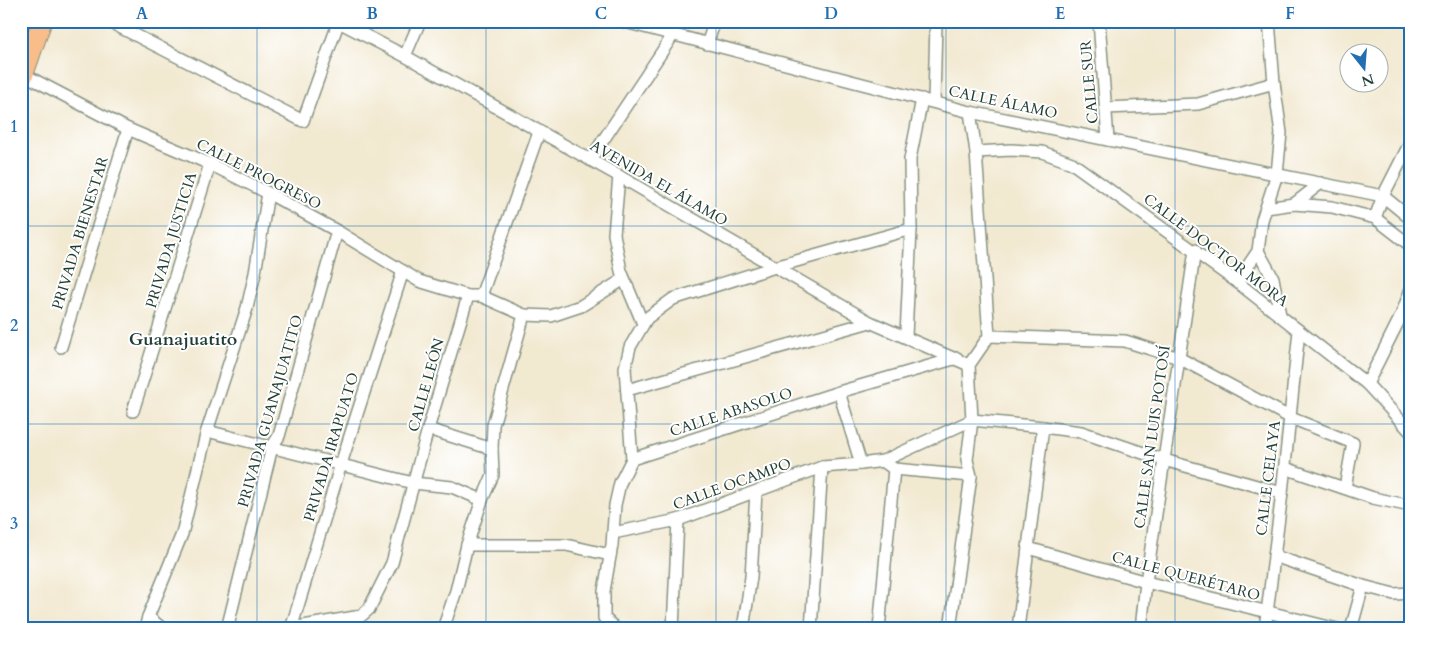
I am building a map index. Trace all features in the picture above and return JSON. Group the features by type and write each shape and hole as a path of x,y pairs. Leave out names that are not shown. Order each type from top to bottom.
{"main road":[{"path":"22,78 42,21"}],"street":[{"path":"108,21 303,121 338,22"},
{"path":"405,56 420,21"},
{"name":"CALLE ÁLAMO","path":"621,21 970,112 1383,196"},
{"path":"707,44 715,21"},
{"path":"934,102 936,21"},
{"name":"CALLE SUR","path":"1099,21 1108,140"},
{"path":"1237,282 1258,251 1262,220 1277,174 1281,132 1274,83 1269,21"},
{"name":"AVENIDA EL ÁLAMO","path":"338,22 405,56 619,176 870,322 957,358 969,365"},
{"path":"590,160 673,35"},
{"name":"CALLE PROGRESO","path":"22,78 128,129 210,164 268,193 337,231 419,281 468,296 481,296"},
{"path":"1106,108 1198,104 1274,83"},
{"path":"906,336 911,228 910,159 922,99"},
{"path":"950,629 971,476 967,460 972,420 969,365 989,336 976,152 970,112"},
{"name":"PRIVADA BIENESTAR","path":"61,347 128,129"},
{"path":"539,132 481,296 524,315 551,316 581,306 624,279"},
{"path":"1375,218 1383,196 1411,141"},
{"name":"CALLE DOCTOR MORA","path":"976,152 1011,150 1042,152 1072,163 1195,250 1367,384 1411,432"},
{"name":"PRIVADA JUSTICIA","path":"134,411 210,164"},
{"path":"619,176 614,234 621,271 643,324"},
{"path":"1294,204 1320,183"},
{"path":"163,629 147,623 182,534 207,431 247,308 255,273 268,193"},
{"path":"1383,196 1411,219"},
{"path":"1266,208 1294,204 1332,207 1375,218 1411,246"},
{"path":"616,629 604,618 604,590 613,533 615,505 620,483 632,459 625,368 630,347 646,318 673,299 911,228"},
{"name":"PRIVADA GUANAJUATITO","path":"227,629 272,447 279,436 337,231"},
{"name":"CALLE SAN LUIS POTOSÍ","path":"1141,629 1146,582 1195,250"},
{"path":"1258,251 1273,278 1280,315"},
{"name":"PRIVADA IRAPUATO","path":"290,628 403,271"},
{"path":"1367,384 1406,317 1411,289"},
{"name":"CALLE LEÓN","path":"290,628 361,616 369,609 392,563 428,429 468,296"},
{"path":"443,629 456,592 467,546 482,500 493,475 493,425 524,315"},
{"path":"627,390 870,322"},
{"name":"CALLE CELAYA","path":"1265,629 1291,418 1299,331"},
{"path":"989,336 1125,341 1179,358 1291,418 1353,442 1346,488"},
{"name":"CALLE ABASOLO","path":"632,459 839,392 957,358"},
{"path":"839,392 861,464"},
{"path":"883,462 972,420 1081,432 1164,460 1282,493"},
{"path":"1018,629 1043,427"},
{"path":"428,429 492,449"},
{"path":"207,431 413,482 452,487 482,500"},
{"path":"883,462 894,468 971,476"},
{"name":"CALLE OCAMPO","path":"613,533 678,520 822,468 883,462"},
{"path":"811,629 822,468"},
{"path":"879,629 894,468"},
{"path":"1285,468 1373,498 1411,506"},
{"path":"743,629 751,577 756,492"},
{"path":"673,629 678,520"},
{"path":"467,546 566,545 610,555"},
{"name":"CALLE QUERÉTARO","path":"1028,548 1146,582 1337,629"},
{"path":"1274,556 1363,586 1394,594 1411,593"},
{"path":"1351,629 1363,586"}],"district":[{"name":"Guanajuatito","path":"183,339"}]}
